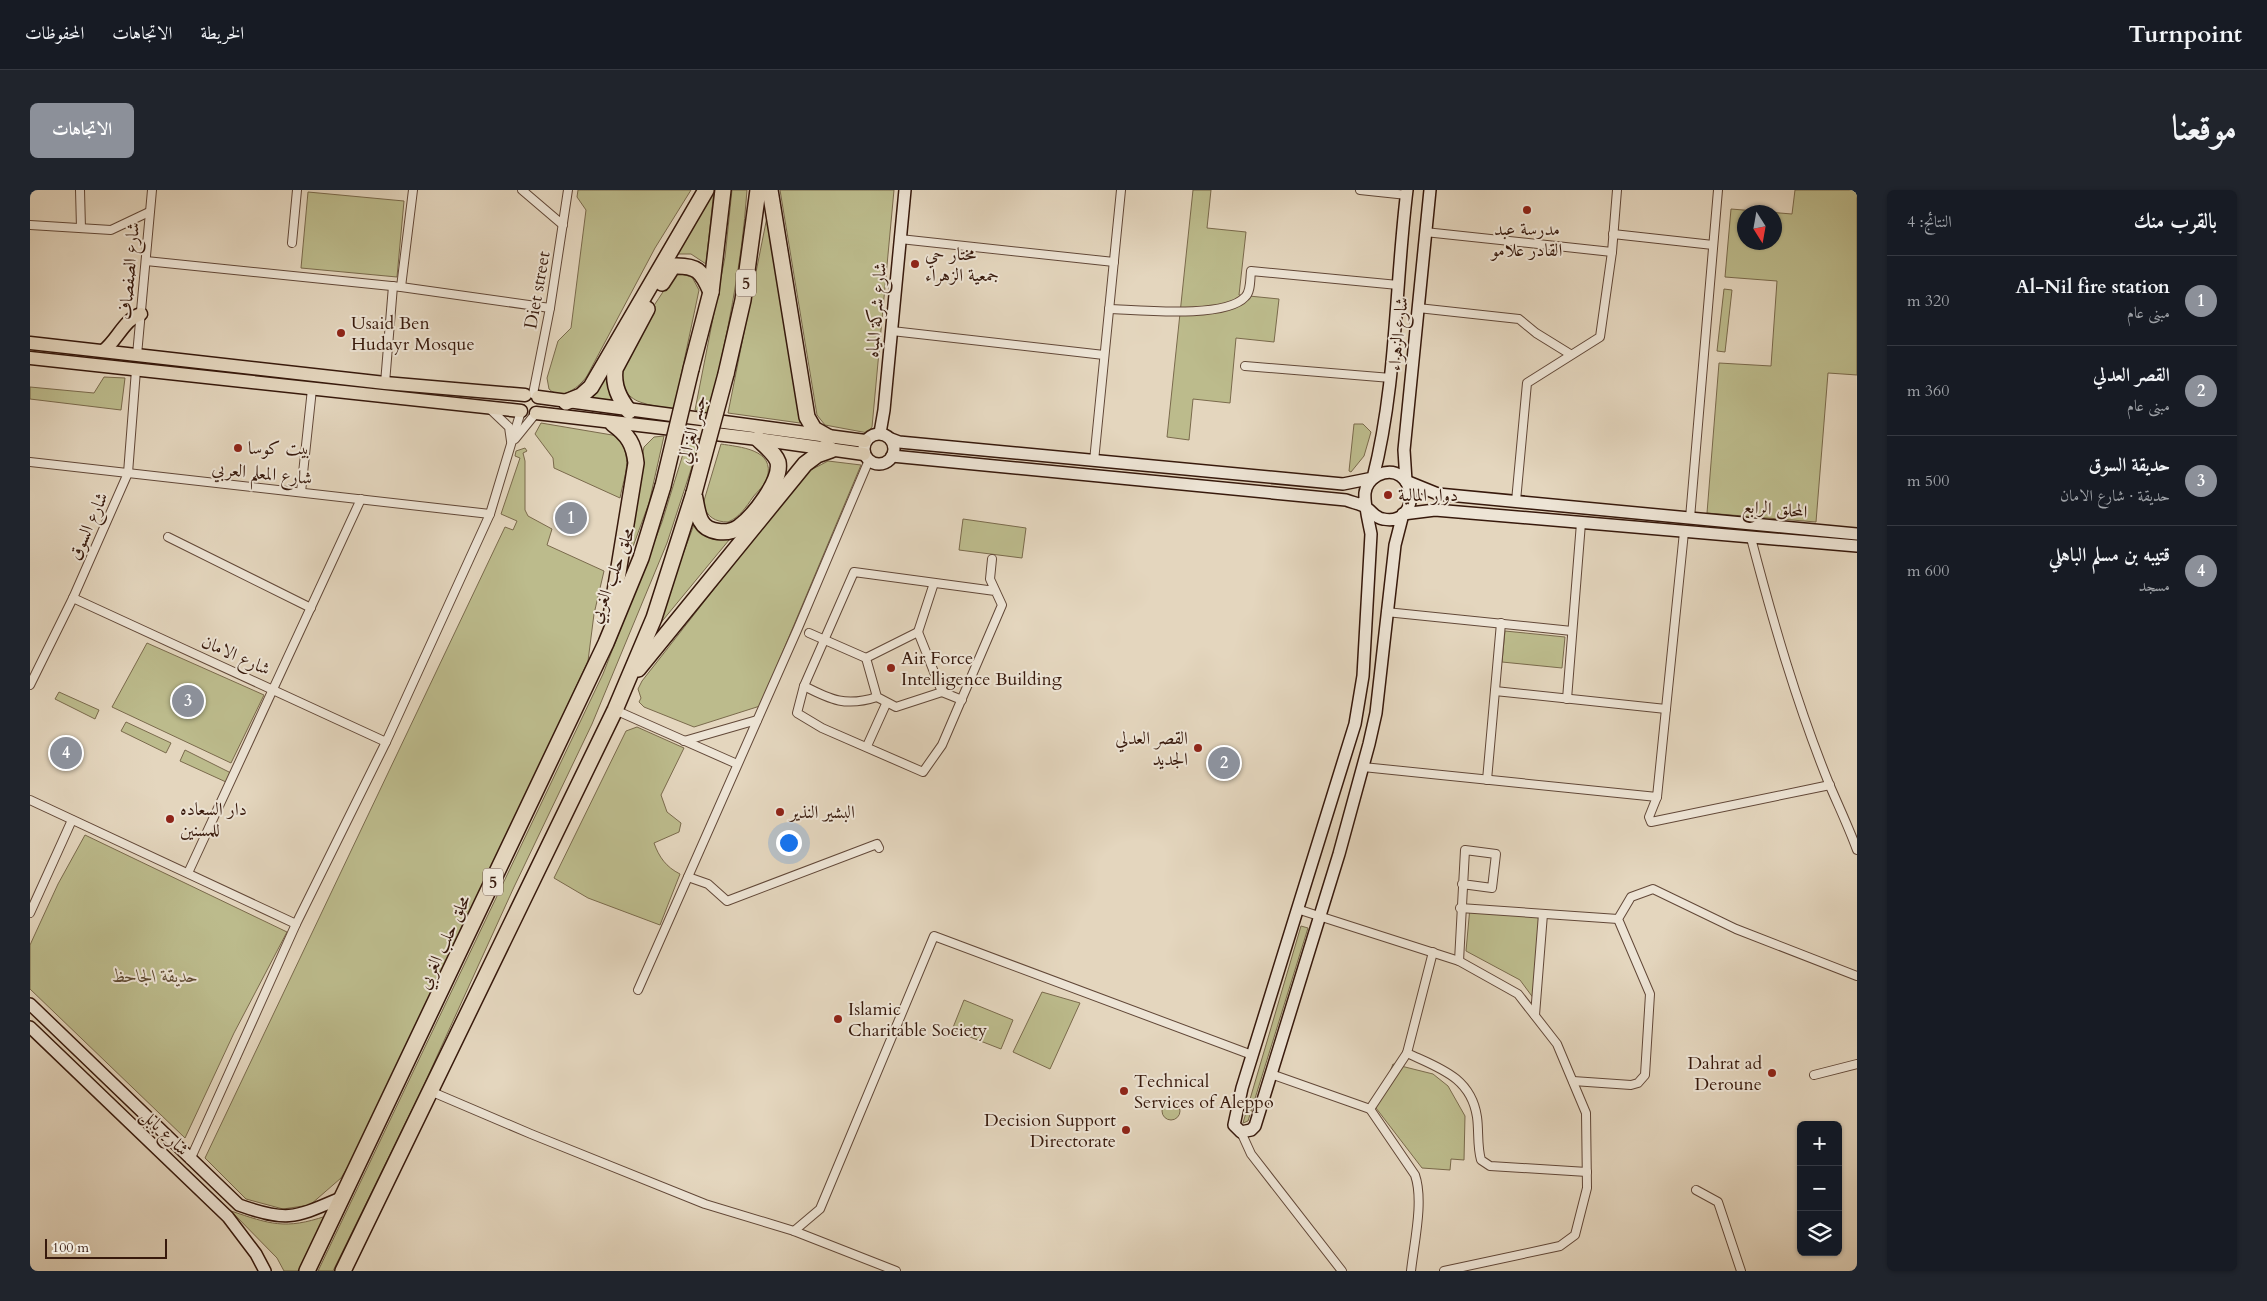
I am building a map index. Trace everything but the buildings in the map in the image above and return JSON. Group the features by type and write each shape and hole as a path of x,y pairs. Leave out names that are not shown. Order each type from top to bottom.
{"highway":[{"path":"566,402 581,396 591,387 706,190"},
{"name":"5","path":"711,292 723,190"},
{"name":"جسر الغزالي","path":"694,493 726,374 743,300 758,190"},
{"path":"626,684 805,464 829,444 814,429 807,417 770,190"},
{"path":"629,411 620,398 614,380 615,369 664,278 673,266 689,265 699,272 711,292"},
{"name":"جسر الغزالي","path":"663,486 711,292"},
{"path":"606,643 636,463 635,449 627,435 613,424"},
{"path":"694,493 701,521 710,530 723,532 737,528 774,485 777,473 778,462 772,452 758,439"},
{"name":"محلق حلب الغربي","path":"307,1271 606,643 642,558 663,486"},
{"name":"5","path":"343,1271 615,710 654,618 694,493"}],"main road":[{"name":"شارع شركة المياه","path":"880,433 884,410 905,190"},
{"name":"شارع الزهراء","path":"1406,481 1404,450 1430,190"},
{"path":"1407,193 1390,378 1381,447 1373,478 1366,489 1365,502 1372,513 1384,519 1397,518 1403,514 1435,510 1857,546"},
{"path":"103,351 116,340 131,320 141,314"},
{"path":"30,343 386,383 532,395 829,444 866,452 881,464 892,456 894,448 891,439"},
{"path":"30,358 521,411 530,415 536,413 613,424 758,439 829,444"},
{"path":"521,411 520,400 532,395"},
{"path":"532,395 541,407 536,413"},
{"path":"866,452 871,435 880,433 899,442 1343,484 1387,473 1400,476 1410,488 1411,502 1403,514 1395,545 1376,714 1363,767 1255,1126 1251,1130 1241,1132 1234,1125 1234,1117 1360,704 1371,534 1368,508"},
{"path":"892,456 1346,500 1368,508"},
{"name":"المحلق الرابع","path":"1406,481 1438,494 1857,534"},
{"path":"30,1004 239,1206 267,1216 298,1217 343,1198"},
{"name":"شارع بابل","path":"30,1027 221,1210 256,1254 265,1271"}],"street":[{"path":"80,190 81,228"},
{"name":"شارع الصفصاف","path":"137,354 152,190"},
{"path":"292,243 298,190"},
{"path":"386,383 397,286 413,190"},
{"path":"522,190 563,225"},
{"name":"Diet street","path":"532,395 550,308 568,190"},
{"path":"1094,461 1121,190"},
{"path":"1360,190 1407,193"},
{"path":"1516,501 1527,383 1570,354 1600,337 1612,252 1617,190"},
{"path":"1690,518 1718,190"},
{"path":"30,225 111,230 149,212"},
{"path":"1425,232 1612,252"},
{"path":"1614,234 1713,245"},
{"path":"900,240 1114,262"},
{"path":"146,261 397,286 550,308"},
{"path":"1109,309 1211,311 1244,299 1248,294 1251,271 1398,285"},
{"path":"1418,308 1519,320 1570,354"},
{"path":"892,331 1104,355"},
{"path":"1245,366 1390,378"},
{"name":"شارع السوق","path":"30,685 72,598 128,473 136,370"},
{"path":"301,492 312,389"},
{"path":"489,408 509,427 512,443"},
{"path":"190,1160 296,924 386,742 490,514 521,411"},
{"path":"512,443 536,413"},
{"path":"638,990 757,720 866,452"},
{"name":"شارع المعلم العربي","path":"30,462 490,514"},
{"path":"188,874 362,499"},
{"path":"1567,699 1581,523"},
{"path":"1684,532 1657,797 1649,817 1651,822 1830,785"},
{"path":"168,537 311,608"},
{"path":"1751,538 1778,638 1830,785 1857,850"},
{"path":"992,559 990,579 1002,604 942,745 922,772 867,746 822,728 796,713 804,686 854,572 995,591"},
{"path":"934,583 918,632 942,692"},
{"name":"شارع الامان","path":"72,598 386,742"},
{"path":"1386,612 1572,631"},
{"path":"1487,780 1501,623"},
{"path":"809,633 866,658 918,632"},
{"path":"866,658 877,698 886,704 896,707 942,692 962,700"},
{"path":"804,686 841,702 853,703 877,698"},
{"path":"1495,691 1666,709"},
{"path":"867,746 886,704"},
{"path":"615,710 737,764"},
{"path":"684,741 757,720"},
{"path":"1363,767 1657,797"},
{"path":"30,800 296,924"},
{"path":"30,913 72,820"},
{"path":"688,877 708,884 728,901 877,844 879,848"},
{"path":"1459,961 1460,908 1462,884 1465,850 1496,854 1492,888 1462,884"},
{"path":"1618,919 1631,897 1653,889 1736,930 1857,976"},
{"path":"1460,908 1618,919"},
{"path":"1297,909 1459,961 1518,994 1557,1044 1586,1113 1587,1188 1579,1223 1575,1235 1570,1241 1560,1246 1444,1271"},
{"path":"1535,1015 1543,914"},
{"path":"1573,1081 1631,1085 1638,1083 1645,1075 1650,994 1618,919"},
{"path":"794,1231 820,1209 934,936 1252,1055"},
{"path":"1370,1109 1407,1053 1433,952"},
{"path":"1407,1053 1437,1067 1462,1082 1471,1096 1477,1116 1479,1155 1484,1163 1490,1166 1587,1172"},
{"path":"1814,1075 1857,1064"},
{"path":"1271,1074 1370,1109 1418,1182 1411,1271"},
{"path":"430,1091 705,1204 794,1231 896,1271"},
{"path":"1241,1132 1251,1154 1342,1271"},
{"path":"1696,1190 1718,1202 1741,1271"},
{"path":"221,1210 232,1200"}],"green space":[{"path":"578,190 691,190 655,248 587,376 575,388 559,394 549,389 547,378 558,341 571,328 586,210 577,197"},
{"path":"711,190 714,190 706,264 691,254 671,254"},
{"path":"732,190 747,190 745,218 732,303 709,414 695,410 725,257"},
{"path":"780,190 894,190 872,427 868,433 825,425 817,415"},
{"path":"1193,190 1211,190 1207,228 1246,232 1239,295 1279,299 1274,342 1236,338 1230,403 1193,399 1189,440 1167,437"},
{"path":"1795,190 1857,190 1857,375 1828,373 1816,522 1707,513 1719,363 1771,366 1777,281 1725,277 1731,209 1737,209 1737,250 1782,250 1782,213 1792,214"},
{"path":"308,192 404,201 397,277 301,268"},
{"path":"768,212 800,423 728,413"},
{"path":"678,273 692,277 699,290 674,409 648,405 635,400 624,389 618,374 635,335 672,278"},
{"path":"1724,289 1732,290 1725,352 1717,351"},
{"path":"608,369 618,401 586,397"},
{"path":"104,377 125,378 121,410 30,399 30,387 94,393"},
{"path":"541,423 618,436 623,444 627,459 620,498 554,468 553,458 535,434"},
{"path":"1354,424 1363,424 1371,432 1364,456 1351,472 1349,471"},
{"path":"664,436 649,503 617,590 644,447 654,437"},
{"path":"687,441 699,445 667,543 592,724 514,887 423,1087 333,1271 318,1271 603,674 662,522"},
{"path":"721,444 754,451 766,461 768,468 767,478 763,486 742,511 728,522 712,518 703,504"},
{"path":"525,448 527,451 523,453 525,461 525,510 528,516 552,529 547,545 604,571 594,614 588,661 372,1127 341,1178 310,1205 283,1209 246,1199 205,1158 505,527 513,530 517,521 501,514 520,458 515,456 516,451"},
{"path":"828,461 861,465 760,706 694,727 644,707 639,702 641,698 638,689 642,681 805,473"},
{"path":"963,519 1026,528 1022,558 959,550"},
{"path":"695,522 734,534 654,631"},
{"path":"1505,631 1565,637 1562,668 1502,662"},
{"path":"147,643 264,695 231,763 112,707"},
{"path":"59,692 99,710 95,719 55,699"},
{"path":"126,722 171,743 166,753 121,731"},
{"path":"637,727 684,748 661,795 667,812 681,823 679,832 654,843 664,861 680,874 660,925 588,898 554,878 626,731"},
{"path":"185,750 231,773 226,782 180,761"},
{"name":"حديقة الجاحظ","path":"85,835 287,932 234,1033 185,1138 30,989 30,945 58,884"},
{"path":"1470,907 1536,913 1539,920 1534,999 1520,980 1466,951"},
{"path":"1301,926 1308,928 1248,1121 1243,1123"},
{"path":"1042,992 1080,1003 1050,1069 1013,1052"},
{"path":"964,1000 1013,1020 1001,1049 952,1030"},
{"path":"1393,1064 1433,1074 1448,1086 1465,1116 1464,1160 1451,1159 1450,1170 1422,1168 1376,1108"},
{"path":"1167,1102 1175,1102 1180,1107 1178,1118 1167,1120 1162,1115 1162,1107"},
{"path":"231,1211 278,1224 299,1223 326,1216 298,1271 284,1271 277,1258"}],"place":[{"name":"مدرسة عبد القادر علامو","path":"1527,210"},
{"name":"مختار حي جمعية الزهراء","path":"915,264"},
{"name":"Usaid Ben Hudayr Mosque","path":"341,333"},
{"name":"بيت كوسا","path":"238,448"},
{"name":"دوار المالية","path":"1388,495"},
{"name":"Al-Nil fire station","path":"571,518"},
{"name":"Air Force Intelligence Building","path":"891,668"},
{"name":"حديقة السوق","path":"188,701"},
{"name":"القصر العدلي الجديد","path":"1198,748"},
{"name":"قتيبه بن مسلم الباهلي","path":"66,753"},
{"name":"القصر العدلي","path":"1224,763"},
{"name":"البشير النذير","path":"780,812"},
{"name":"دار السعاده للمسنين","path":"170,819"},
{"name":"Islamic Charitable Society","path":"838,1019"},
{"name":"Dahrat ad Deroune","path":"1772,1073"},
{"name":"Technical Services of Aleppo","path":"1124,1091"},
{"name":"Decision Support Directorate","path":"1126,1130"}]}
